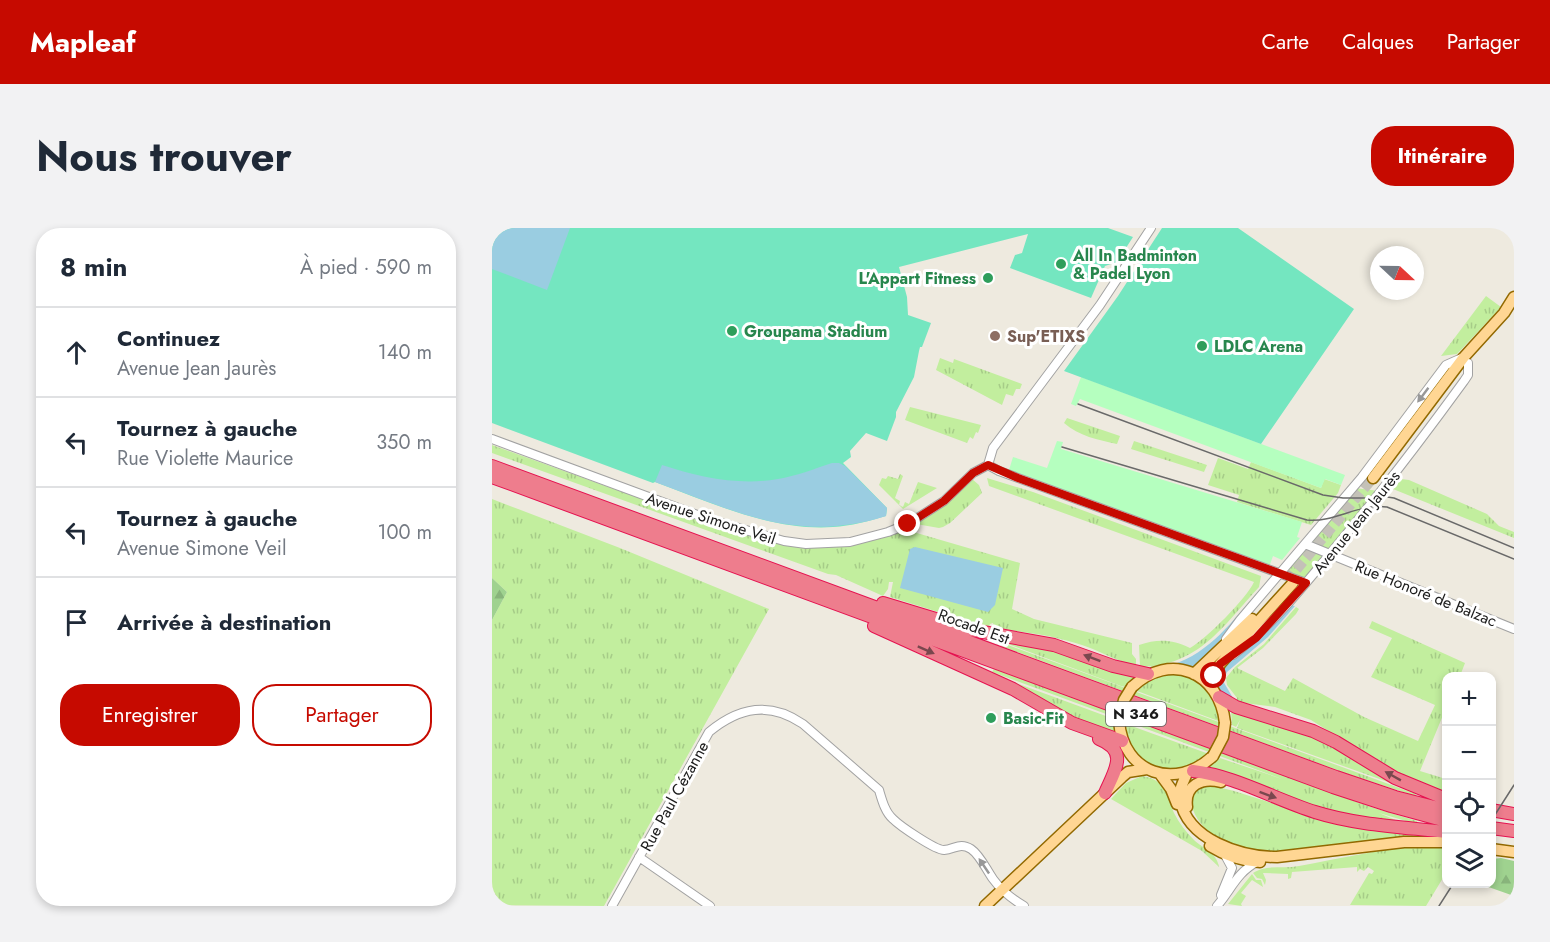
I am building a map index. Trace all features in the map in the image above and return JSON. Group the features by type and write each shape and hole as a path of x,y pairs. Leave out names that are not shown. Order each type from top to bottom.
{"highway":[{"name":"Rocade Est","path":"492,466 1336,777 1395,797 1442,809"},
{"name":"Rocade Est","path":"492,477 1322,783 1391,807 1442,820"},
{"path":"848,597 860,595 972,630 1054,645 1113,666 1148,674"},
{"path":"827,601 834,610 1013,689 1072,723 1123,743"},
{"path":"1216,692 1236,707 1312,731 1336,742 1395,778 1442,797"},
{"path":"1072,723 1083,732 1110,744 1116,753 1117,766 1105,793"},
{"path":"1190,772 1218,776 1317,812 1367,823 1442,832"},
{"path":"1496,811 1514,814"},
{"path":"1496,818 1514,820"},
{"path":"1496,829 1514,831"},
{"path":"1496,837 1514,838"}],"main road":[{"name":"Avenue Jean Jaurès","path":"1379,481 1514,297"},
{"name":"Avenue Jean Jaurès","path":"1466,360 1514,309"},
{"name":"Avenue Jean Jaurès","path":"1194,674 1218,659 1287,580"},
{"name":"Avenue Jean Jaurès","path":"1216,692 1214,676 1218,659"},
{"path":"1105,793 1122,763 1123,743 1119,722 1121,707 1132,687 1148,674 1171,669 1194,674 1216,692 1224,709 1223,737 1213,756 1204,765 1190,772 1173,775 1160,774 1147,769 1138,762 1123,743"},
{"path":"985,906 1128,772 1147,769"},
{"path":"1190,772 1180,791 1185,815 1195,827 1244,860"},
{"path":"1160,774 1172,789 1181,815 1190,829 1201,840 1225,855 1244,860 1287,863 1366,846 1404,842 1442,842"},
{"path":"1195,827 1186,800 1191,788 1197,783 1211,780 1241,785"},
{"path":"1496,850 1514,852"}],"street":[{"path":"1151,228 1100,305 993,448 988,465 1287,580 1306,583"},
{"name":"Avenue Jean Jaurès","path":"1218,659 1256,638 1306,583 1330,554 1379,481 1464,381 1468,375 1466,360 1446,365 1362,477 1305,544 1287,580"},
{"name":"Avenue Simone Veil","path":"492,439 711,520 783,541 806,544 859,540 908,524 944,501 973,473 988,465"},
{"path":"1362,477 1379,481"},
{"name":"Rue Honoré de Balzac","path":"1305,544 1514,629"},
{"name":"Rue Paul Cézanne","path":"612,906 710,732 723,721 752,710 780,712 790,715 803,724 879,790 884,806 893,819 936,848 946,850 963,845 974,852 1003,890 1024,906"},
{"path":"639,857 710,906"},
{"path":"1217,906 1244,860"}],"green space":[{"path":"492,228 1108,228 1133,237 1117,262 1105,266 1091,298 1010,268 1015,255 1022,253 1028,234 899,267 907,297 908,315 931,323 922,347 920,347 914,377 896,412 887,441 866,433 850,451 851,457 843,463 887,508 886,516 846,526 810,527 764,520 720,507 492,423"},
{"name":"LDLC Arena","path":"1162,228 1238,228 1354,309 1261,444 1064,371 1118,296"},
{"path":"1486,296 1501,307 1457,354 1441,356"},
{"path":"940,358 953,363 954,359 1022,384 1013,396 1006,394 1002,405 936,370"},
{"path":"1081,377 1345,475 1341,485 1325,479 1321,488 1080,399 1076,406 1071,404"},
{"path":"910,407 981,425 978,433 976,432 973,439 970,437 967,443 905,420"},
{"path":"1067,418 1120,436 1117,444 1076,431 1064,423"},
{"path":"1057,441 1063,442 1061,449 1302,522 1297,537 1300,538 1282,560 1273,556 1269,567 1009,470 1013,457 1047,468"},
{"path":"1134,441 1207,465 1204,472 1131,449"},
{"path":"492,445 722,528 783,545 812,548 851,545 882,538 903,529 1020,563 1012,609 1034,619 1132,643 1136,668 1071,642 1038,634 994,628 993,623 989,627 890,597 893,582 889,582 888,589 883,596 836,575 492,453"},
{"path":"1218,458 1248,469 1251,462 1321,488 1324,479 1341,485 1338,493 1311,525 1237,502 1239,495 1208,485"},
{"path":"900,474 903,476 895,498 900,501 899,505 879,485 882,478 886,479 888,476 898,479"},
{"path":"987,478 1033,492 1261,576 1259,587 1221,629 1194,652 1161,665 1140,667 1139,645 1164,641 1190,648 1225,618 1254,582 989,486"},
{"path":"972,479 979,485 982,493 950,523 939,528 916,524 950,501"},
{"path":"1401,479 1409,480 1487,514 1499,526 1514,532 1514,538 1393,489"},
{"path":"918,482 937,488 903,509 899,505 903,507 905,502 909,504"},
{"path":"1355,488 1379,491 1332,548 1315,545 1312,540"},
{"path":"492,499 769,609 604,906 492,905 492,620 507,592 492,578"},
{"path":"1310,550 1323,557 1308,577 1302,578 1291,574 1288,567 1303,551"},
{"path":"492,578 507,592 492,620"},
{"path":"1296,607 1299,609 1296,614 1263,648 1237,668 1285,691 1293,678 1364,717 1418,741 1435,705 1371,677 1392,638 1369,628 1372,621 1465,663 1462,672 1442,672 1442,718 1420,771 1442,778 1442,790 1431,788 1384,766 1311,720 1275,707 1236,702 1237,698 1227,685 1226,678 1235,667 1264,644"},
{"path":"1004,641 1038,644 1135,677 1126,687 1121,686 1008,644 1003,645"},
{"path":"1008,645 1416,794 1415,796 1342,772 1001,646"},
{"path":"994,669 1309,785 1417,821 1416,824 1379,813 1398,821 1415,824 1336,813 1301,803 1209,768 1220,758 1282,779 992,672"},
{"path":"981,670 1114,719 1114,733 1089,725"},
{"path":"1180,674 1194,678 1214,696 1221,722 1137,691 1146,683 1157,678"},
{"path":"1231,710 1317,739 1413,791 1237,728 1240,720 1236,727 1232,725"},
{"path":"1126,724 1209,754 1197,763 1183,768 1170,770 1157,767 1145,761 1135,752"},
{"path":"1142,776 1160,784 1180,824 1194,840 1216,858 1219,867 1202,851 1111,799 1126,783"},
{"path":"1210,785 1297,811 1412,833 1413,837 1306,851 1263,852 1234,847 1207,830 1195,814 1192,806 1195,792 1199,788"},
{"path":"1403,848 1442,848 1442,880 1426,906 1350,905 1369,873 1372,874 1374,871 1368,867 1364,871 1360,869 1357,872 1357,867 1292,872 1291,878 1288,879 1288,874 1263,873 1266,880 1265,885 1262,879 1257,878 1253,873 1269,868 1293,867"},
{"path":"1496,859 1514,861 1514,896 1491,888 1496,888"},
{"path":"1252,874 1256,880 1261,880 1263,887 1252,880 1241,893 1246,896 1242,906 1228,904"}],"water":[{"path":"498,228 570,228 547,290 492,269 492,246"},
{"path":"832,463 845,466 887,508 886,516 854,524 824,527 768,521 655,482 662,465 705,477 734,481 763,481 785,478"},
{"path":"915,547 1003,568 995,605 988,612 900,588 910,549"},
{"path":"1259,591 1214,648 1194,667 1172,665 1210,644"},
{"path":"1290,605 1295,606 1268,637 1227,672 1223,681 1233,698 1232,701 1222,693 1217,678 1225,665"}],"tunnel":[{"path":"1287,581 1373,478"}],"tram line":[{"path":"1078,404 1323,495 1343,498 1380,498"},
{"path":"1062,447 1307,520 1327,519 1366,508 1387,507 1514,559"},
{"path":"1374,495 1394,498 1514,548"},
{"path":"1496,813 1514,785"},
{"path":"1439,906 1450,888"}],"place":[{"name":"All In Badminton & Padel Lyon","path":"1061,264"},
{"name":"L'Appart Fitness","path":"988,278"},
{"name":"Groupama Stadium","path":"732,331"},
{"name":"Sup'ETIXS","path":"995,336"},
{"name":"LDLC Arena","path":"1202,346"},
{"name":"Basic-Fit","path":"991,718"}],"route":[{"path":"908,524 944,501 979,468 988,465 1306,583 1256,638 1220,664 1214,676"}]}
